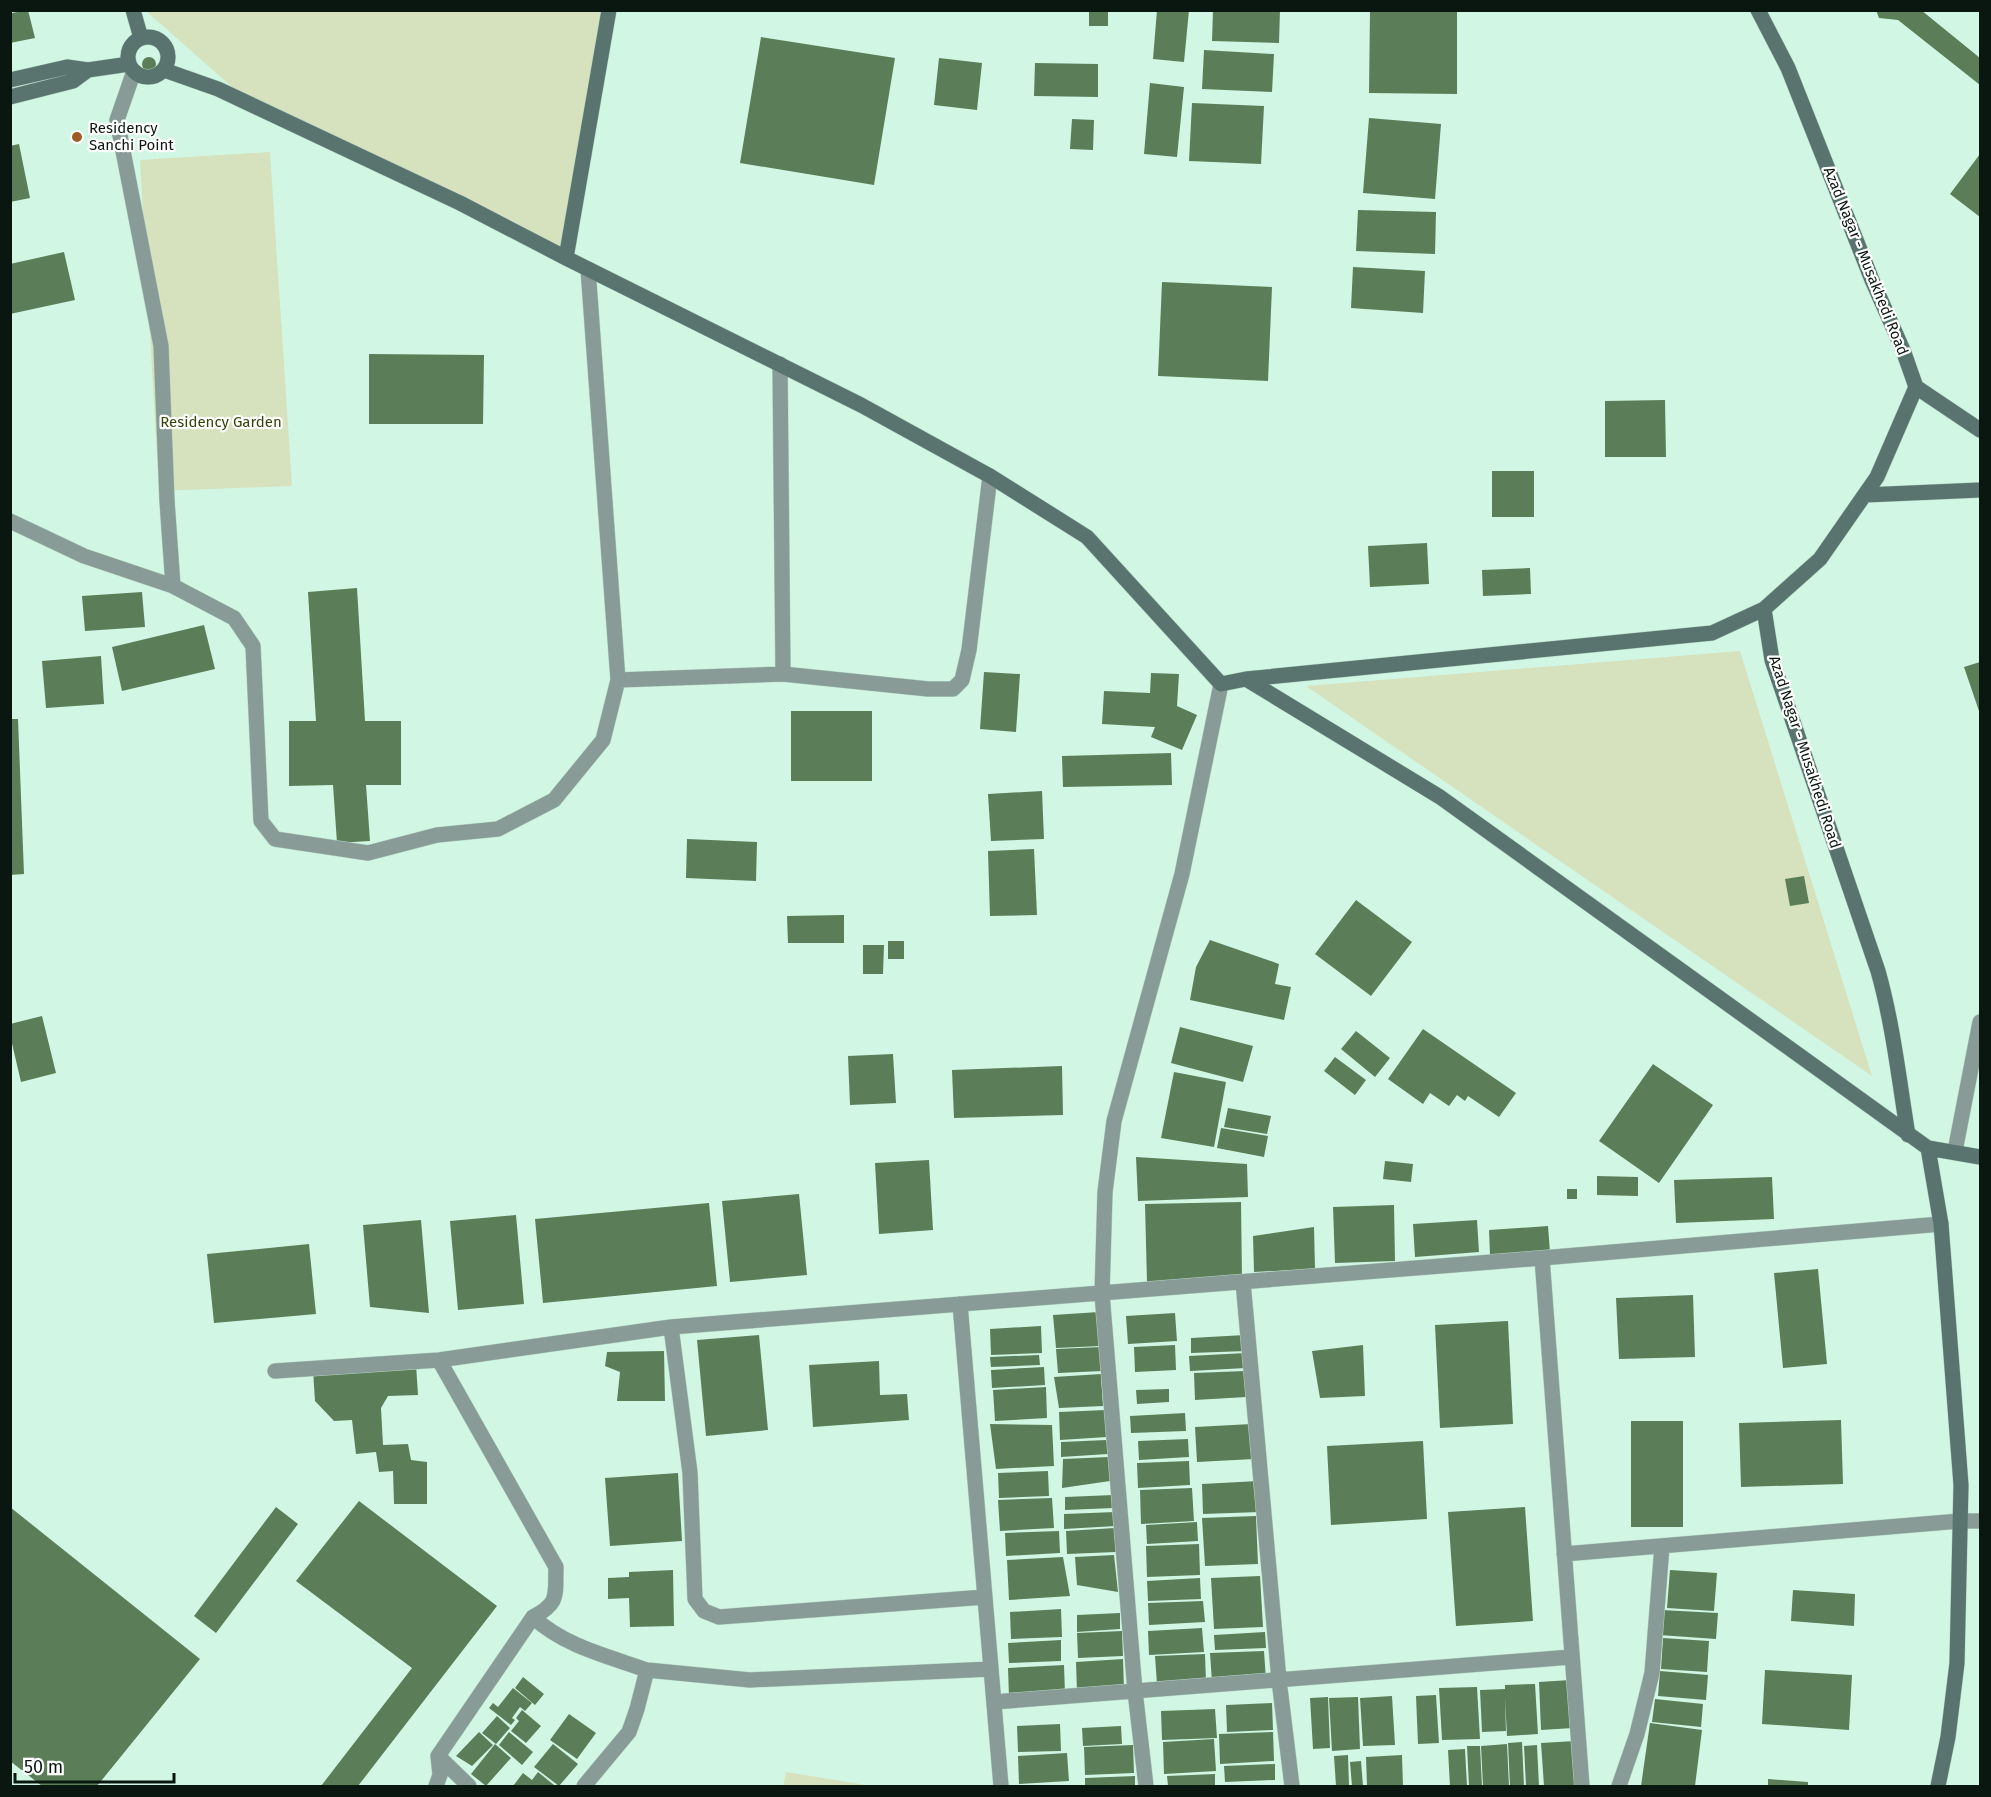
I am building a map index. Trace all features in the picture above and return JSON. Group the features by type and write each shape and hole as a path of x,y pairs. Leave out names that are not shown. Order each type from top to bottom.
{"street":[{"path":"133,10 141,38"},
{"path":"566,258 609,10"},
{"name":"Azad Nagar - Musakhedi Road","path":"1758,10 1788,68 1916,387"},
{"path":"141,38 154,38 165,45 169,58 164,70 158,75 152,78 139,76 131,68 128,57 132,46 141,38"},
{"path":"10,80 67,67 88,70 131,68"},
{"path":"131,68 117,120 161,346 166,501 173,586"},
{"path":"10,97 73,81 88,70"},
{"path":"164,70 229,94 460,203 861,405 990,476 1087,537 1221,684"},
{"path":"10,521 84,556 173,586 234,618 253,646 261,820 275,839 368,853 437,835 498,829 554,800 603,740 618,680 588,269"},
{"path":"780,364 783,674"},
{"path":"1221,684 1246,679 1712,633 1764,609 1820,558 1877,477 1916,387 1980,430"},
{"path":"618,680 783,674 928,689 953,689 962,680 969,650 990,476"},
{"path":"1865,495 1980,490"},
{"name":"Azad Nagar - Musakhedi Road","path":"1764,609 1772,660 1889,1009 1908,1135"},
{"path":"1246,679 1440,797 1908,1135 1928,1148 1956,1151 1980,1157"},
{"path":"1146,1786 1135,1691 1102,1294 1105,1192 1114,1121 1182,874 1221,684"},
{"path":"1956,1151 1980,1022"},
{"path":"1928,1148 1941,1224 1961,1485 1957,1663 1948,1737 1938,1786"},
{"path":"275,1371 439,1360 671,1327 1102,1294 1941,1224"},
{"path":"1542,1258 1582,1786"},
{"path":"1243,1282 1292,1786"},
{"path":"960,1304 1001,1786"},
{"path":"671,1327 690,1473 695,1599 704,1611 719,1617 985,1597"},
{"path":"436,1786 440,1775 438,1756 533,1617 548,1609 555,1600 556,1567 439,1360"},
{"path":"1564,1554 1980,1521"},
{"path":"1619,1786 1637,1734 1652,1673 1662,1546"},
{"path":"533,1617 548,1631 578,1646 646,1670 750,1680 991,1669"},
{"path":"994,1702 1571,1657"},
{"path":"584,1786 628,1732 637,1709 646,1670"},
{"path":"438,1756 469,1786"}],"green space":[{"path":"146,11 609,11 566,258 241,95"},
{"name":"Residency Garden","path":"270,152 292,486 159,491 140,160"},
{"path":"1740,651 1872,1076 1306,686"},
{"path":"786,1772 872,1786 783,1786"}],"building":[{"path":"10,10 12,13 28,10 35,38 10,43"},
{"path":"1089,10 1108,10 1108,26 1089,26"},
{"path":"1157,10 1189,10 1184,62 1153,59"},
{"path":"1213,10 1280,10 1279,43 1212,41"},
{"path":"1370,10 1457,10 1457,94 1369,93"},
{"path":"1876,10 1921,10 1980,58 1980,85 1898,20 1879,18"},
{"path":"761,37 895,58 874,185 740,163"},
{"path":"1204,50 1274,54 1272,92 1202,89"},
{"path":"149,57 154,59 156,64 154,69 149,71 144,69 142,64 144,59"},
{"path":"939,58 982,63 977,110 934,105"},
{"path":"1035,63 1098,64 1098,97 1034,96"},
{"path":"1150,83 1184,87 1177,157 1144,154"},
{"path":"1192,103 1264,106 1261,164 1189,161"},
{"path":"1369,118 1441,124 1435,199 1363,193"},
{"path":"1072,119 1094,120 1093,150 1070,149"},
{"path":"19,144 30,198 10,202 10,146"},
{"path":"1980,154 1980,217 1950,194"},
{"path":"1358,210 1436,212 1435,254 1356,251"},
{"path":"64,252 75,300 10,314 10,264"},
{"path":"1353,267 1425,271 1423,313 1351,308"},
{"path":"1162,282 1272,287 1268,381 1158,376"},
{"path":"369,354 484,355 483,424 369,424"},
{"path":"1665,400 1666,457 1605,457 1605,401"},
{"path":"1492,471 1534,471 1534,517 1492,517"},
{"path":"1427,543 1429,584 1370,587 1368,546"},
{"path":"1530,568 1531,594 1483,596 1482,570"},
{"path":"357,588 365,721 401,721 401,785 366,785 370,841 337,843 333,785 289,786 289,721 316,721 308,592"},
{"path":"142,592 145,627 85,631 82,596"},
{"path":"204,625 215,669 122,691 112,647"},
{"path":"101,656 104,704 46,708 42,661"},
{"path":"1980,662 1980,714 1964,667"},
{"path":"984,672 1020,674 1016,732 980,729"},
{"path":"1151,673 1179,674 1177,706 1197,715 1182,750 1151,737 1155,727 1102,724 1104,691 1150,693"},
{"path":"791,711 872,711 872,781 791,781"},
{"path":"10,719 18,719 24,874 10,875"},
{"path":"1171,753 1172,785 1063,787 1062,756"},
{"path":"1042,791 1044,839 991,841 988,794"},
{"path":"687,839 757,842 756,881 686,878"},
{"path":"1034,849 1037,915 990,916 988,851"},
{"path":"1804,876 1809,903 1790,906 1785,879"},
{"path":"1356,900 1412,942 1371,996 1315,954"},
{"path":"844,915 844,943 788,943 787,916"},
{"path":"1210,940 1279,964 1275,984 1291,987 1284,1020 1190,1000 1196,967"},
{"path":"888,941 904,941 904,959 888,959"},
{"path":"863,945 884,945 883,974 863,974"},
{"path":"42,1016 56,1073 21,1082 10,1035 10,1024"},
{"path":"1180,1027 1253,1046 1243,1082 1171,1063"},
{"path":"1423,1029 1516,1093 1499,1117 1468,1096 1465,1101 1457,1095 1449,1106 1430,1093 1423,1104 1388,1079"},
{"path":"1356,1031 1390,1058 1375,1077 1341,1049"},
{"path":"893,1054 896,1103 850,1105 848,1056"},
{"path":"1335,1057 1366,1080 1355,1095 1324,1071"},
{"path":"1653,1064 1713,1105 1659,1183 1599,1141"},
{"path":"1062,1066 1063,1115 954,1118 952,1070"},
{"path":"1174,1072 1226,1082 1214,1147 1161,1138"},
{"path":"1228,1108 1271,1116 1267,1134 1224,1127"},
{"path":"1221,1128 1268,1136 1264,1157 1217,1148"},
{"path":"1136,1157 1247,1164 1248,1197 1138,1201"},
{"path":"929,1160 933,1230 879,1234 875,1163"},
{"path":"1385,1161 1413,1164 1411,1182 1383,1179"},
{"path":"1597,1176 1638,1177 1638,1196 1597,1195"},
{"path":"1772,1177 1774,1219 1676,1223 1674,1180"},
{"path":"1567,1189 1577,1189 1577,1199 1567,1199"},
{"path":"799,1194 807,1275 730,1282 722,1201"},
{"path":"1241,1202 1242,1280 1147,1283 1145,1204"},
{"path":"709,1203 717,1286 543,1303 535,1219"},
{"path":"1394,1205 1395,1261 1335,1263 1333,1207"},
{"path":"516,1215 524,1304 458,1310 450,1221"},
{"path":"421,1220 429,1313 370,1307 363,1225"},
{"path":"1477,1220 1479,1252 1415,1257 1413,1224"},
{"path":"1548,1226 1550,1252 1490,1255 1489,1230"},
{"path":"1314,1227 1315,1269 1254,1272 1253,1236"},
{"path":"309,1244 316,1314 214,1323 207,1254"},
{"path":"1818,1269 1827,1364 1783,1368 1774,1273"},
{"path":"1693,1295 1695,1357 1619,1359 1616,1298"},
{"path":"1099,1312 1101,1346 1056,1348 1053,1315"},
{"path":"1175,1313 1177,1341 1128,1344 1126,1316"},
{"path":"1508,1321 1513,1424 1440,1428 1435,1325"},
{"path":"1041,1326 1042,1353 991,1355 990,1329"},
{"path":"759,1335 768,1430 706,1436 697,1340"},
{"path":"1245,1335 1246,1351 1191,1353 1191,1338"},
{"path":"1175,1345 1176,1370 1135,1372 1134,1347"},
{"path":"1363,1345 1365,1396 1320,1398 1312,1351"},
{"path":"1102,1347 1103,1371 1058,1373 1056,1349"},
{"path":"664,1351 665,1401 617,1401 620,1372 605,1366 607,1352"},
{"path":"1246,1353 1246,1368 1190,1371 1189,1356"},
{"path":"1039,1355 1040,1365 991,1367 990,1357"},
{"path":"879,1361 880,1395 907,1394 909,1420 813,1427 809,1365"},
{"path":"416,1364 418,1395 388,1396 381,1408 383,1445 408,1444 411,1460 427,1462 427,1504 394,1504 393,1471 379,1472 376,1452 356,1454 352,1420 334,1421 315,1401 313,1370"},
{"path":"1044,1367 1045,1385 992,1388 991,1370"},
{"path":"1245,1371 1246,1397 1195,1400 1194,1373"},
{"path":"1101,1374 1103,1406 1059,1408 1054,1377"},
{"path":"1046,1387 1047,1418 995,1421 993,1390"},
{"path":"1169,1389 1169,1402 1137,1404 1136,1390"},
{"path":"1105,1410 1107,1437 1060,1440 1059,1412"},
{"path":"1185,1413 1186,1431 1131,1433 1130,1416"},
{"path":"1841,1420 1843,1484 1741,1487 1739,1423"},
{"path":"1631,1421 1683,1421 1683,1527 1631,1527"},
{"path":"990,1424 1052,1425 1054,1466 996,1469"},
{"path":"1252,1424 1254,1459 1197,1462 1195,1427"},
{"path":"1188,1439 1189,1457 1139,1460 1138,1441"},
{"path":"1107,1440 1108,1454 1061,1457 1061,1442"},
{"path":"1423,1441 1427,1519 1331,1525 1327,1446"},
{"path":"1109,1457 1110,1481 1062,1488 1063,1459"},
{"path":"1189,1461 1190,1485 1138,1488 1137,1463"},
{"path":"1048,1471 1049,1496 999,1498 998,1473"},
{"path":"678,1473 682,1541 610,1546 605,1478"},
{"path":"1258,1481 1260,1512 1203,1514 1202,1484"},
{"path":"1192,1488 1194,1521 1141,1524 1140,1490"},
{"path":"1113,1495 1114,1508 1065,1510 1065,1497"},
{"path":"1052,1498 1054,1528 1000,1531 998,1500"},
{"path":"359,1501 497,1606 358,1786 321,1786 412,1668 296,1581"},
{"path":"10,1507 200,1659 97,1786 42,1786 10,1761"},
{"path":"276,1507 298,1524 216,1633 194,1616"},
{"path":"1525,1507 1533,1621 1456,1626 1448,1512"},
{"path":"1116,1512 1116,1526 1064,1529 1064,1514"},
{"path":"1256,1516 1258,1564 1205,1566 1202,1518"},
{"path":"1197,1522 1198,1541 1147,1544 1146,1525"},
{"path":"1115,1528 1116,1552 1067,1554 1066,1531"},
{"path":"1059,1531 1060,1553 1006,1556 1005,1533"},
{"path":"1199,1544 1200,1575 1147,1577 1146,1546"},
{"path":"1114,1555 1118,1592 1077,1585 1075,1557"},
{"path":"1063,1557 1070,1596 1009,1600 1007,1560"},
{"path":"673,1570 674,1626 630,1627 629,1598 608,1599 608,1578 629,1577 629,1572"},
{"path":"1670,1570 1717,1573 1714,1611 1667,1608"},
{"path":"1260,1576 1263,1627 1214,1629 1211,1578"},
{"path":"1200,1578 1201,1599 1148,1601 1147,1581"},
{"path":"1793,1590 1855,1594 1854,1626 1791,1621"},
{"path":"1203,1601 1205,1622 1149,1625 1148,1603"},
{"path":"1061,1609 1062,1637 1011,1639 1010,1612"},
{"path":"1661,1610 1718,1613 1716,1639 1659,1635"},
{"path":"1120,1613 1120,1629 1077,1632 1077,1615"},
{"path":"1202,1628 1204,1652 1149,1655 1148,1631"},
{"path":"1122,1631 1123,1656 1078,1658 1077,1633"},
{"path":"1265,1632 1266,1648 1215,1650 1214,1635"},
{"path":"1663,1638 1709,1641 1707,1672 1661,1669"},
{"path":"1061,1640 1061,1661 1009,1663 1008,1643"},
{"path":"1264,1651 1266,1680 1212,1682 1210,1653"},
{"path":"1205,1654 1206,1682 1157,1684 1155,1656"},
{"path":"1123,1659 1124,1690 1077,1692 1076,1662"},
{"path":"1064,1665 1065,1694 1009,1697 1008,1668"},
{"path":"1765,1670 1852,1675 1849,1730 1762,1724"},
{"path":"1660,1671 1708,1675 1706,1700 1658,1696"},
{"path":"523,1677 544,1694 535,1705 515,1688"},
{"path":"1570,1680 1573,1728 1541,1730 1539,1682"},
{"path":"1535,1684 1538,1734 1507,1736 1505,1697 1506,1731 1482,1732 1480,1690 1505,1689 1505,1685"},
{"path":"1477,1687 1480,1739 1442,1740 1439,1688"},
{"path":"513,1688 532,1703 525,1711 520,1707 512,1718 515,1720 511,1725 489,1708 493,1703 498,1707"},
{"path":"1436,1695 1439,1743 1418,1744 1416,1696"},
{"path":"1392,1696 1395,1745 1363,1746 1360,1698"},
{"path":"1328,1697 1330,1748 1313,1749 1310,1698"},
{"path":"1358,1697 1360,1749 1332,1751 1329,1698"},
{"path":"1655,1699 1703,1704 1701,1727 1652,1722"},
{"path":"1272,1703 1273,1730 1227,1732 1226,1705"},
{"path":"1215,1709 1217,1738 1162,1740 1161,1711"},
{"path":"522,1710 541,1726 526,1743 511,1731 519,1721 516,1718"},
{"path":"569,1714 596,1733 577,1759 550,1740"},
{"path":"497,1716 510,1728 496,1744 482,1733"},
{"path":"1650,1723 1702,1730 1695,1786 1641,1786"},
{"path":"1060,1724 1061,1751 1018,1752 1017,1726"},
{"path":"1121,1726 1122,1744 1083,1746 1082,1728"},
{"path":"479,1732 493,1745 472,1766 456,1756"},
{"path":"509,1732 533,1752 522,1765 499,1745"},
{"path":"1273,1732 1274,1761 1220,1764 1219,1734"},
{"path":"1214,1739 1216,1771 1164,1774 1163,1742"},
{"path":"1575,1741 1577,1786 1544,1786 1541,1743"},
{"path":"1522,1742 1524,1786 1510,1786 1508,1743"},
{"path":"495,1744 511,1758 486,1786 471,1774"},
{"path":"553,1744 578,1764 559,1786 534,1767"},
{"path":"1507,1744 1509,1786 1483,1786 1481,1746"},
{"path":"1133,1745 1134,1773 1085,1775 1084,1747"},
{"path":"1537,1745 1539,1786 1526,1786 1524,1746"},
{"path":"1467,1746 1480,1746 1482,1786 1469,1786"},
{"path":"1465,1749 1467,1786 1450,1786 1448,1750"},
{"path":"1067,1753 1069,1781 1019,1784 1018,1756"},
{"path":"1348,1755 1349,1786 1336,1786 1334,1756"},
{"path":"1402,1755 1403,1786 1367,1786 1366,1757"},
{"path":"1361,1761 1363,1786 1352,1786 1350,1762"},
{"path":"1275,1764 1275,1780 1225,1782 1224,1766"},
{"path":"538,1772 554,1785 513,1786 523,1773 532,1780"},
{"path":"1215,1774 1215,1786 1168,1786 1167,1776"},
{"path":"1135,1776 1135,1786 1085,1786 1085,1778"},
{"path":"1768,1779 1808,1782 1808,1786 1768,1786"}],"place":[{"name":"Residency Sanchi Point","path":"77,137"}]}
